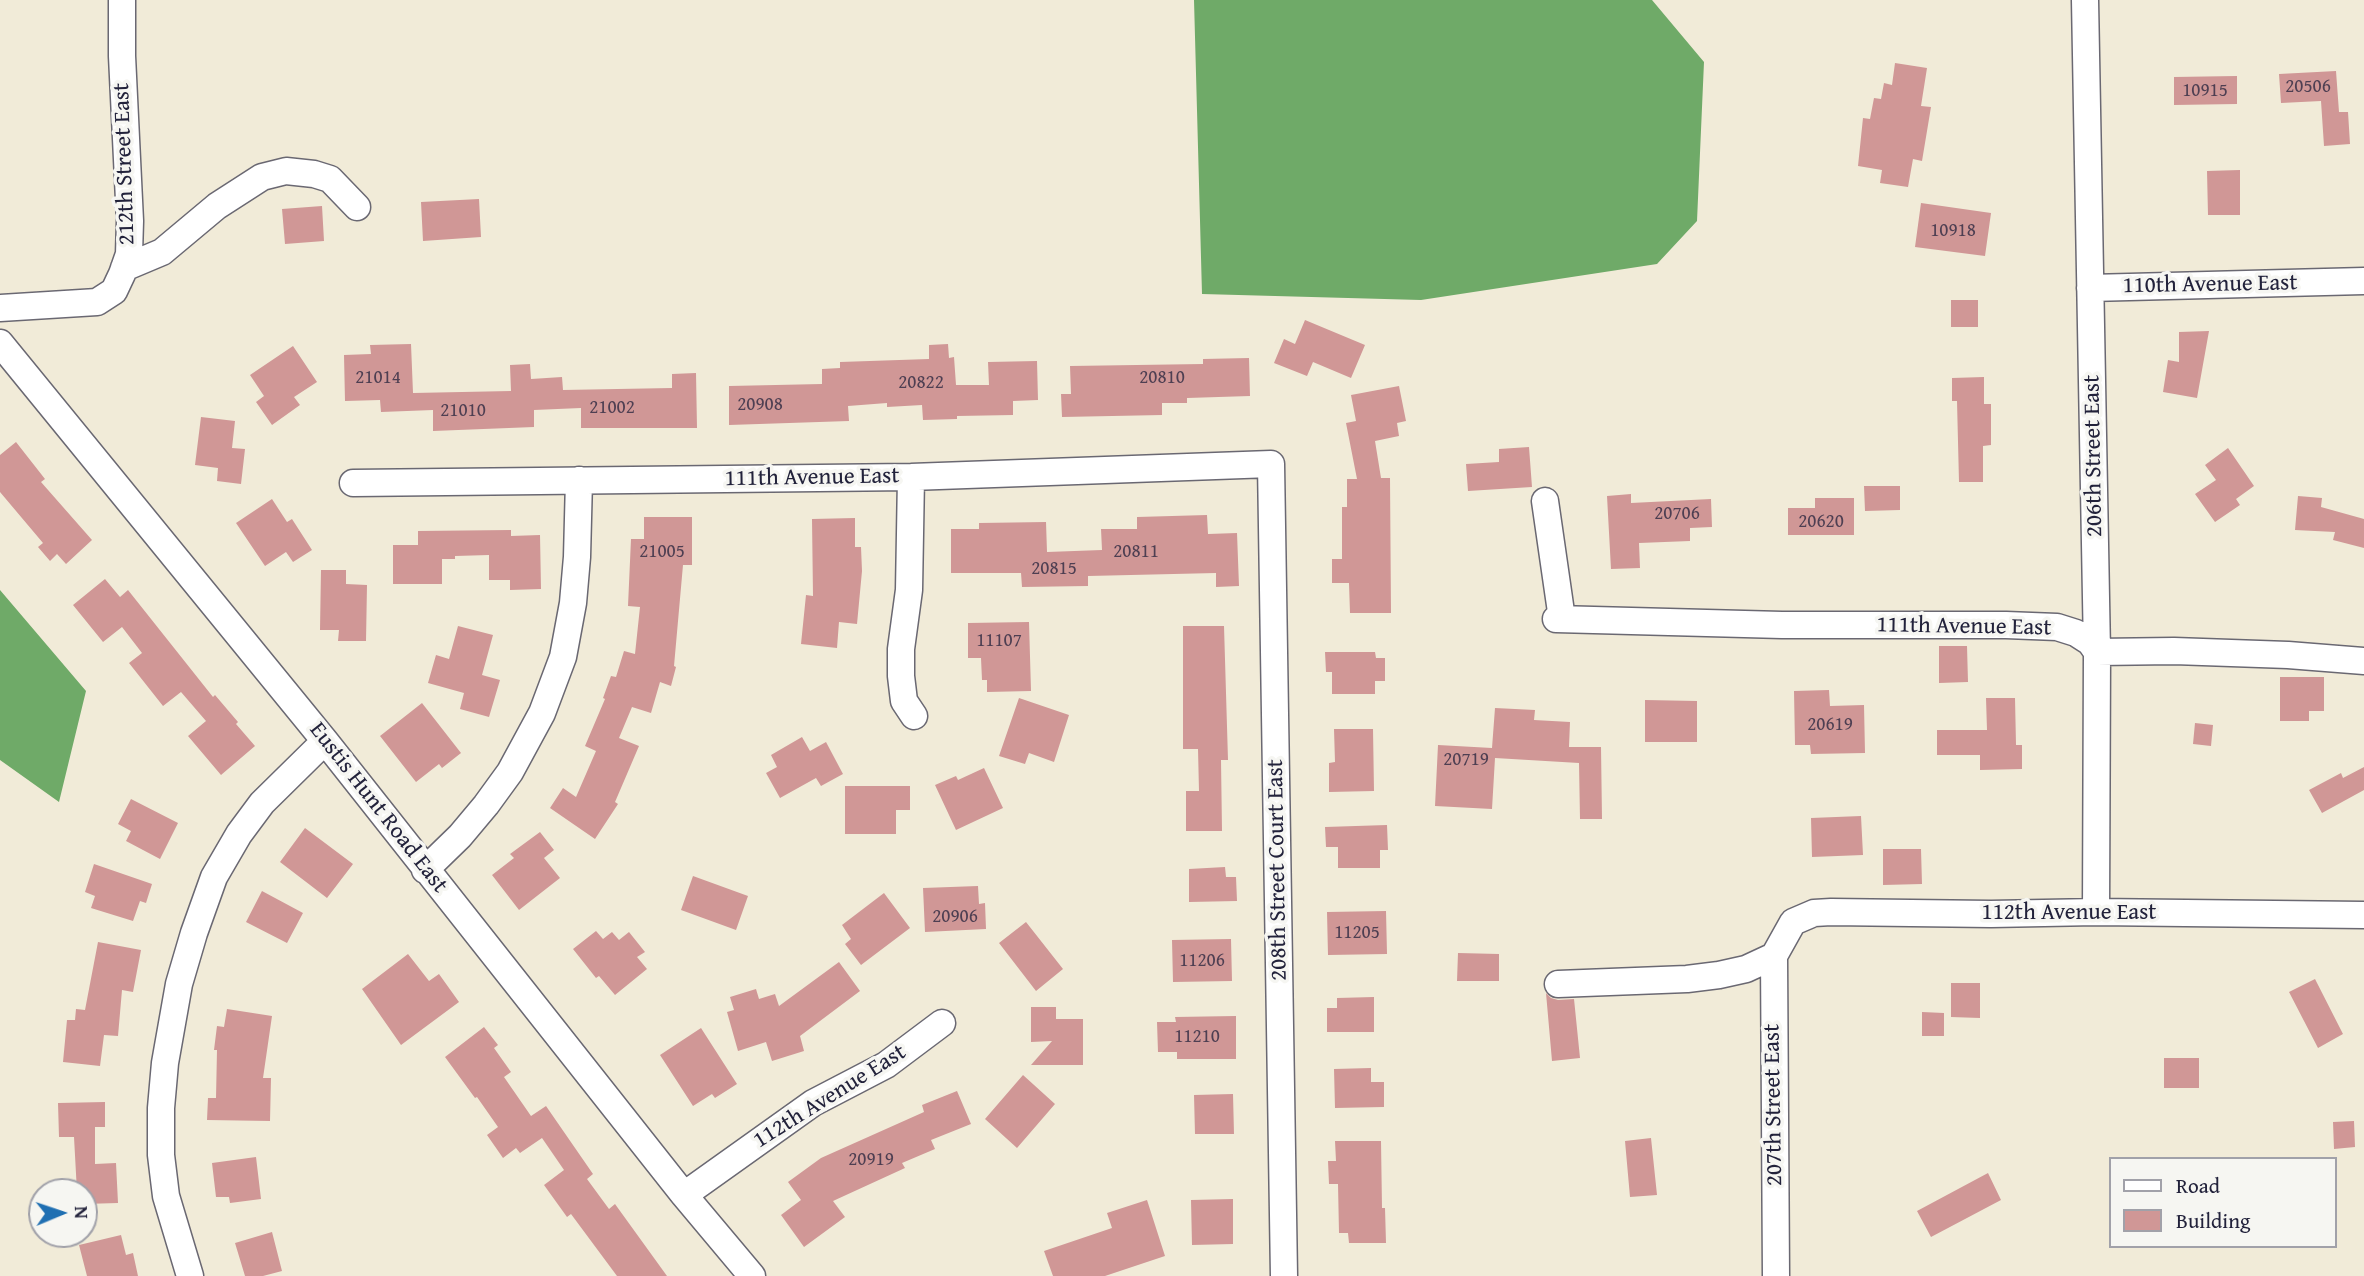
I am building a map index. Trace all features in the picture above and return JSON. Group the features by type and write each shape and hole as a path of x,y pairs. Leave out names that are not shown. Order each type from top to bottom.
{"street":[{"name":"212th Street East","path":"0,308 97,302 114,291 124,268 128,254 130,221 122,0"},
{"name":"206th Street East","path":"2085,0 2097,652 2096,912"},
{"path":"124,268 162,252 217,206 262,177 286,171 330,179 357,207"},
{"name":"110th Avenue East","path":"2091,288 2364,281"},
{"name":"Eustis Hunt Road East","path":"0,343 325,741 684,1195 752,1276"},
{"name":"111th Avenue East","path":"353,483 911,477 1271,464"},
{"name":"208th Street Court East","path":"1271,464 1284,1276"},
{"path":"911,477 909,590 901,649 901,676 904,701 914,716"},
{"path":"425,870 460,836 486,805 510,772 542,713 563,657 573,603 579,480"},
{"name":"111th Avenue East","path":"1545,501 1559,619 1782,625 2057,627 2076,633 2090,642 2097,652"},
{"path":"2097,652 2187,651 2364,661"},
{"path":"190,1276 166,1196 161,1155 165,1063 179,984 215,877 239,834 262,803 325,741"},
{"name":"112th Avenue East","path":"1558,984 1686,979 1746,969 1780,947 1793,922 1814,913 2364,915"},
{"name":"207th Street East","path":"1776,1276 1780,947"},
{"name":"112th Avenue East","path":"684,1195 813,1103 886,1065 942,1024"}],"green space":[{"path":"1194,0 1652,0 1704,62 1697,221 1657,264 1421,300 1202,294"},
{"path":"0,590 86,691 59,802 0,760"}],"building":[{"path":"1895,63 1927,68 1921,106 1931,107 1922,161 1913,159 1908,187 1880,183 1882,170 1858,166 1863,118 1870,119 1874,98 1881,99 1884,83 1892,85"},
{"path":"2336,71 2339,112 2348,112 2350,144 2324,146 2321,101 2281,103 2279,74"},
{"path":"2237,76 2237,104 2174,105 2174,77"},
{"path":"2240,170 2240,215 2208,215 2207,171"},
{"path":"479,199 481,237 423,241 421,202"},
{"path":"1921,203 1991,213 1985,256 1915,247"},
{"path":"322,206 324,241 285,244 282,209"},
{"path":"1951,300 1978,300 1978,327 1951,327"},
{"path":"1305,320 1365,345 1351,378 1313,362 1307,376 1274,363 1284,339 1295,344"},
{"path":"2209,331 2197,398 2163,392 2168,360 2179,362 2179,332"},
{"path":"411,344 413,393 511,391 510,365 530,364 531,379 562,377 563,390 672,388 672,374 696,373 697,428 581,428 581,408 534,410 534,427 433,431 433,410 381,412 380,400 345,401 344,355 371,354 370,345"},
{"path":"948,344 949,358 954,357 956,385 989,385 988,362 1037,361 1038,400 1013,401 1013,415 957,416 957,419 923,420 922,405 887,407 887,403 848,406 849,421 729,425 729,386 822,384 822,369 840,368 840,362 929,359 929,345"},
{"path":"293,346 317,382 294,397 300,405 272,425 256,402 264,396 250,375"},
{"path":"1249,358 1250,396 1187,398 1187,403 1162,403 1162,415 1062,417 1061,394 1071,394 1070,366 1203,364 1203,359"},
{"path":"1984,377 1984,404 1991,404 1991,445 1983,446 1983,482 1959,482 1957,401 1952,401 1952,378"},
{"path":"1399,386 1406,421 1397,423 1399,436 1375,441 1381,478 1390,478 1391,613 1350,613 1349,583 1332,583 1332,559 1342,559 1342,507 1347,507 1347,479 1357,479 1346,423 1356,421 1351,395"},
{"path":"201,417 235,421 232,448 245,449 241,484 217,481 218,468 195,465"},
{"path":"16,442 45,479 41,482 92,540 66,564 57,554 50,561 38,547 43,543 0,492 0,455"},
{"path":"1529,447 1532,487 1468,491 1466,464 1499,462 1499,449"},
{"path":"2228,448 2254,486 2236,499 2240,505 2215,522 2195,494 2216,480 2205,465"},
{"path":"1864,486 1900,486 1900,510 1865,511"},
{"path":"1631,494 1631,503 1711,499 1712,527 1690,528 1690,541 1639,543 1640,568 1611,569 1607,496"},
{"path":"2298,496 2322,498 2321,507 2364,519 2364,548 2333,540 2335,532 2295,530"},
{"path":"1815,498 1854,498 1854,535 1788,535 1788,508 1815,508"},
{"path":"272,499 287,522 292,519 312,550 293,562 286,552 265,566 236,523"},
{"path":"1207,515 1208,534 1237,533 1239,586 1216,587 1216,573 1088,576 1088,586 1022,587 1021,573 951,573 951,529 979,529 979,523 1046,522 1047,552 1102,550 1101,529 1137,529 1137,517"},
{"path":"644,517 692,517 692,565 683,565 676,667 671,686 660,682 651,713 632,707 619,738 639,746 615,802 618,804 595,839 550,808 563,788 576,797 596,751 585,746 605,699 603,698 611,676 616,677 624,651 635,654 640,607 628,606 631,539 644,539"},
{"path":"855,518 855,547 861,547 862,571 857,624 839,622 837,648 801,644 806,595 813,596 812,519"},
{"path":"511,530 511,536 540,535 541,589 510,590 510,580 489,580 489,555 442,559 442,584 393,584 393,545 418,545 418,531"},
{"path":"321,570 346,570 346,584 367,585 366,641 338,641 339,630 320,630"},
{"path":"105,579 120,597 128,590 255,746 221,775 188,736 206,721 181,692 163,706 129,663 142,653 122,627 103,642 73,605"},
{"path":"1029,622 1031,691 987,692 987,680 982,680 981,658 968,658 968,623"},
{"path":"458,626 493,635 482,675 500,680 489,717 460,709 464,693 428,683 436,655 449,659"},
{"path":"1183,626 1224,626 1228,760 1221,760 1222,831 1186,831 1186,791 1199,791 1198,749 1183,749"},
{"path":"1939,646 1967,646 1968,682 1939,683"},
{"path":"1325,652 1375,652 1376,658 1385,658 1385,681 1375,681 1375,694 1332,694 1332,672 1326,672"},
{"path":"2280,677 2324,677 2324,711 2309,711 2309,721 2280,721"},
{"path":"1829,690 1830,706 1864,705 1865,753 1811,754 1810,745 1795,745 1794,691"},
{"path":"1019,698 1069,715 1054,762 1029,753 1025,764 999,756"},
{"path":"1986,698 2015,698 2016,745 2022,745 2022,769 1980,770 1980,755 1937,755 1937,730 1987,730"},
{"path":"1645,700 1697,701 1697,742 1645,742"},
{"path":"422,703 461,753 442,768 439,764 416,782 380,736"},
{"path":"1495,708 1535,710 1534,720 1570,722 1569,747 1601,747 1602,819 1580,819 1579,763 1495,758 1492,809 1435,806 1438,745 1492,748"},
{"path":"2195,723 2213,725 2211,746 2193,744"},
{"path":"1334,729 1373,729 1374,791 1329,792 1329,763 1335,762"},
{"path":"802,737 810,751 826,742 843,774 821,786 816,778 780,798 766,773 777,767 771,755"},
{"path":"2364,767 2364,790 2322,813 2309,790 2341,773 2343,778"},
{"path":"984,768 1003,808 956,830 935,785 956,776 958,780"},
{"path":"845,786 910,786 910,810 896,810 896,834 845,834"},
{"path":"131,799 178,823 160,859 126,841 131,831 118,824"},
{"path":"1861,816 1863,855 1812,857 1811,818"},
{"path":"1387,825 1388,850 1380,850 1380,868 1338,868 1338,847 1326,847 1325,827"},
{"path":"305,828 353,864 327,898 280,862"},
{"path":"540,832 554,850 544,858 560,878 519,910 492,875 514,858 510,854"},
{"path":"1883,849 1921,849 1922,884 1883,885"},
{"path":"94,864 152,884 146,903 140,901 133,921 91,908 95,896 85,892"},
{"path":"1225,867 1226,877 1236,877 1237,901 1189,902 1189,869"},
{"path":"693,876 748,896 736,930 681,910"},
{"path":"978,886 979,904 985,903 986,929 925,932 923,888"},
{"path":"262,891 303,913 287,943 246,922"},
{"path":"884,893 910,928 861,965 845,944 851,939 842,925"},
{"path":"1386,911 1387,954 1328,955 1327,912"},
{"path":"1026,922 1063,969 1036,991 999,943"},
{"path":"596,931 603,939 612,932 619,940 629,932 645,952 637,957 647,969 615,995 599,976 596,978 573,949"},
{"path":"1231,939 1232,981 1173,982 1172,940"},
{"path":"98,942 141,950 133,992 122,990 118,1036 104,1035 100,1066 63,1062 67,1020 75,1020 76,1009 85,1010"},
{"path":"1458,953 1499,954 1499,981 1457,981"},
{"path":"408,954 429,981 439,974 459,1002 401,1045 362,989"},
{"path":"839,962 860,991 800,1036 804,1051 772,1061 766,1042 738,1051 727,1012 734,1010 730,997 756,989 759,999 775,994 779,1006"},
{"path":"2315,979 2343,1034 2318,1048 2289,992"},
{"path":"1951,983 1980,983 1980,1018 1951,1017"},
{"path":"1546,993 1558,1000 1574,999 1580,1058 1552,1061"},
{"path":"1374,997 1374,1032 1327,1032 1327,1008 1337,1008 1337,998"},
{"path":"1031,1007 1056,1007 1056,1019 1083,1019 1083,1065 1031,1065 1052,1041 1031,1042"},
{"path":"227,1009 272,1016 263,1078 271,1078 270,1121 207,1120 208,1098 216,1098 217,1050 214,1050 217,1026 224,1027"},
{"path":"1922,1012 1944,1013 1944,1036 1922,1036"},
{"path":"1236,1016 1236,1059 1177,1059 1177,1052 1158,1052 1157,1022 1176,1022 1175,1017"},
{"path":"484,1027 498,1045 494,1048 511,1072 504,1077 531,1116 546,1106 593,1174 587,1179 609,1209 615,1204 667,1276 617,1276 571,1214 567,1217 544,1185 564,1170 542,1138 520,1153 516,1148 503,1158 487,1135 498,1127 445,1057"},
{"path":"701,1028 737,1084 715,1098 712,1094 693,1106 660,1055"},
{"path":"2164,1058 2199,1058 2199,1088 2164,1088"},
{"path":"1371,1068 1371,1082 1384,1082 1384,1107 1335,1108 1334,1069"},
{"path":"1023,1075 1055,1104 1017,1148 985,1119"},
{"path":"957,1091 971,1124 931,1140 935,1149 902,1163 905,1168 833,1201 845,1217 804,1247 781,1215 801,1200 788,1182 821,1158 924,1112 922,1105"},
{"path":"1233,1094 1234,1134 1195,1134 1194,1095"},
{"path":"105,1102 105,1127 95,1127 95,1164 116,1163 118,1203 98,1204 98,1178 76,1178 74,1137 59,1137 58,1103"},
{"path":"2354,1121 2355,1147 2334,1149 2333,1122"},
{"path":"1651,1138 1657,1195 1630,1197 1625,1141"},
{"path":"1335,1141 1381,1141 1382,1208 1385,1208 1386,1243 1349,1243 1348,1233 1339,1233 1338,1184 1329,1184 1328,1161 1336,1161"},
{"path":"256,1157 261,1199 230,1203 229,1197 216,1197 212,1163"},
{"path":"1988,1173 2001,1200 1931,1237 1917,1211"},
{"path":"1233,1199 1233,1244 1192,1245 1191,1200"},
{"path":"1147,1200 1165,1256 1105,1276 1053,1276 1044,1251 1112,1228 1107,1213"},
{"path":"272,1232 282,1271 263,1276 245,1276 235,1243"},
{"path":"121,1235 126,1255 133,1253 138,1276 87,1276 80,1248 98,1248 98,1240"}]}
